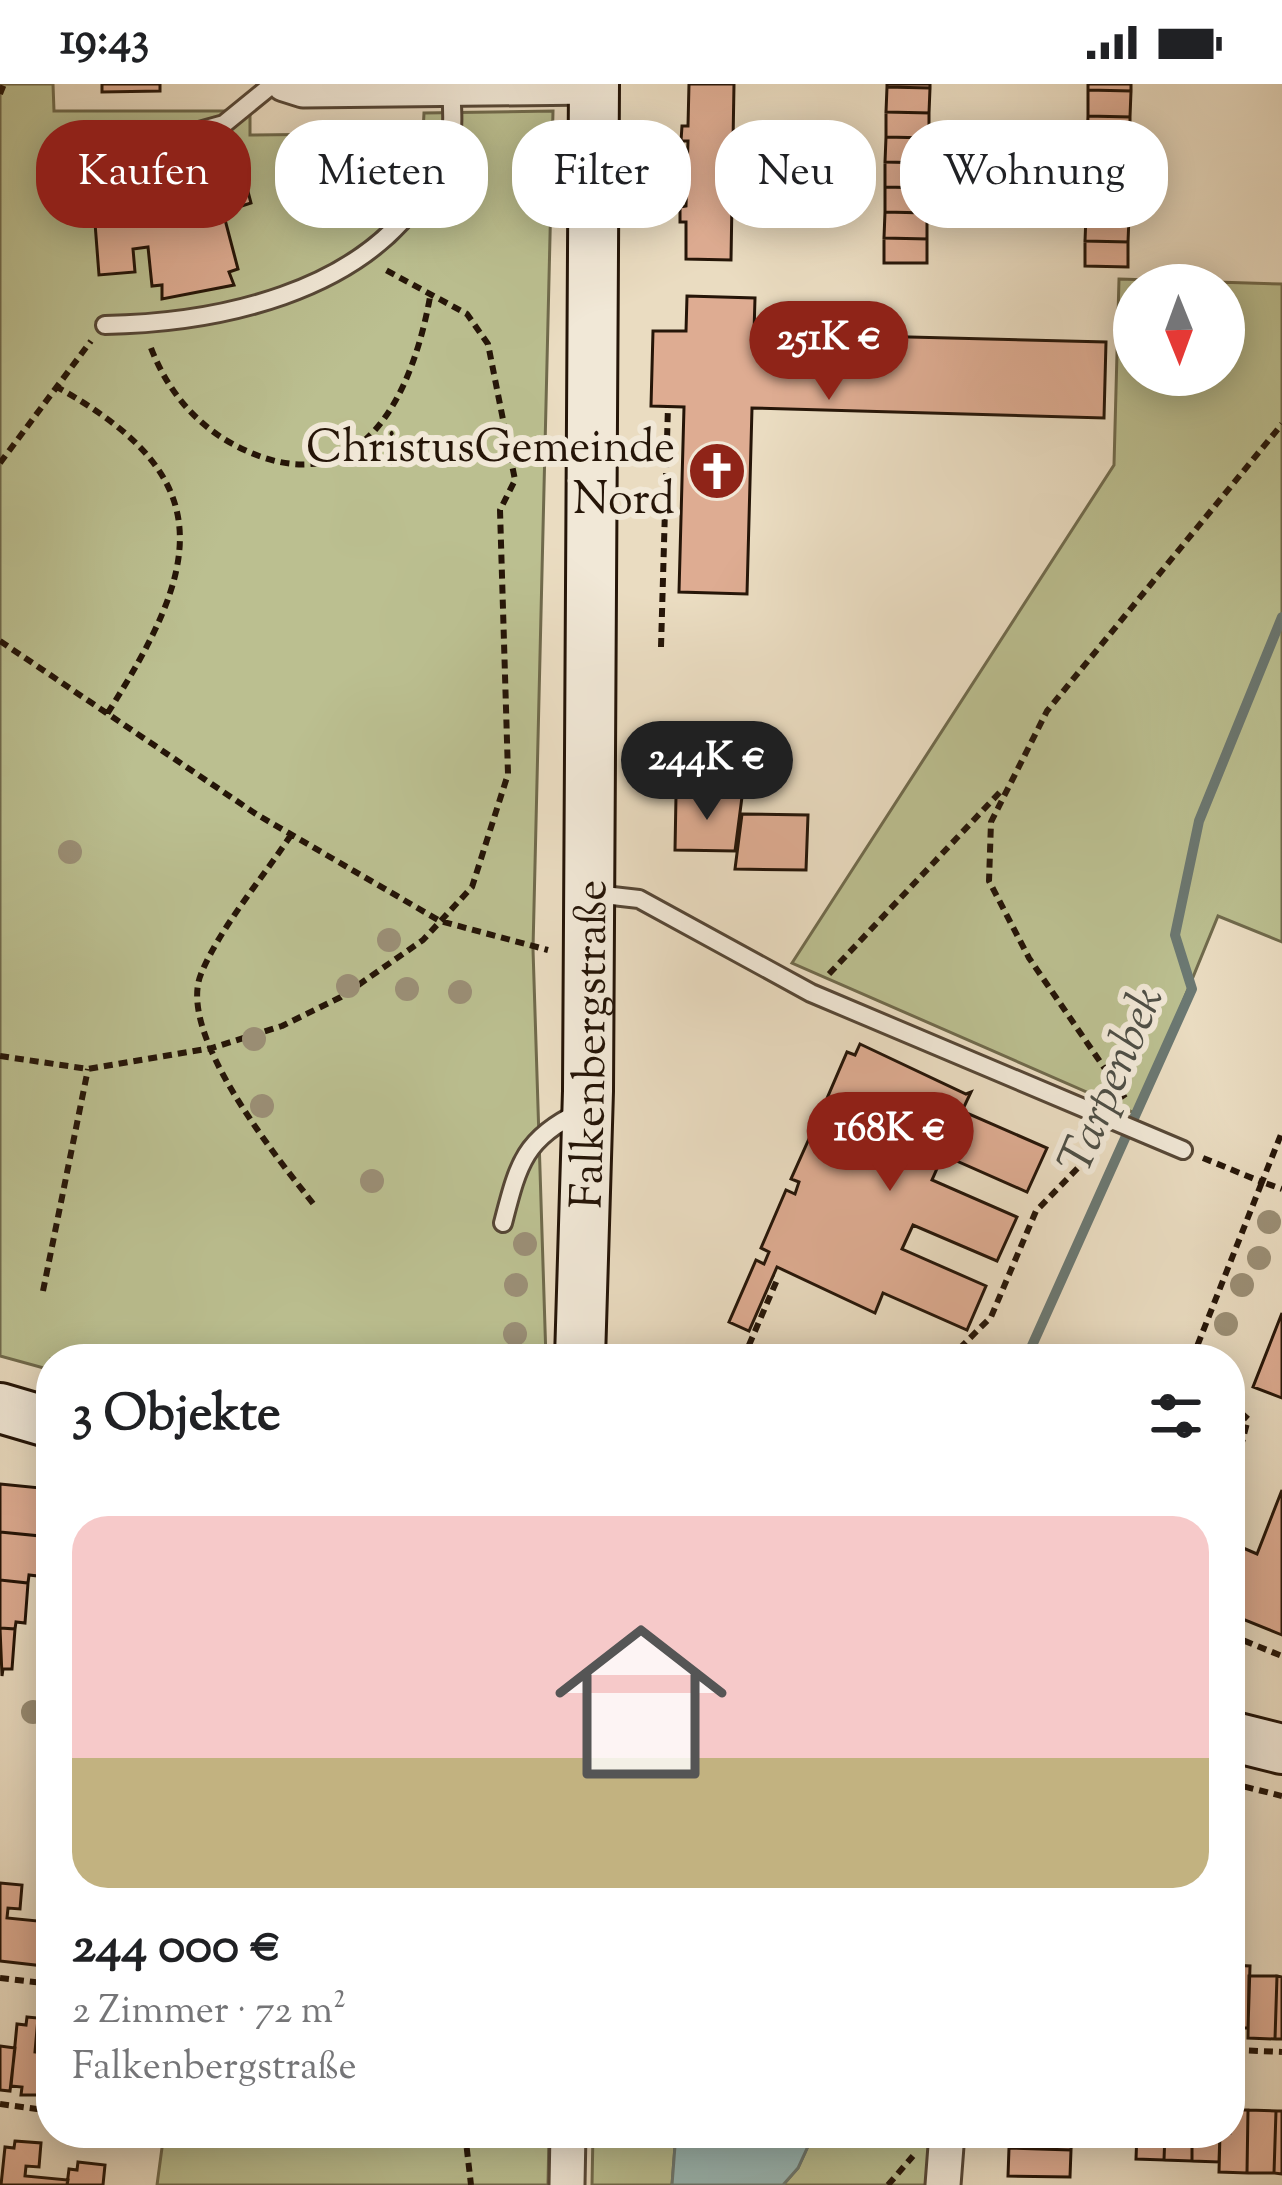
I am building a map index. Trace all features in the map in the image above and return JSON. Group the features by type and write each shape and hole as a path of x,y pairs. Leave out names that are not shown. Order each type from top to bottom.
{"street":[{"path":"284,84 303,90 594,85"},
{"name":"Falkenbergstraße","path":"580,1344 587,1109 594,85"},
{"path":"0,1408 36,1419"},
{"path":"1245,1740 1282,1749"},
{"path":"1245,1769 1282,1776"},
{"path":"567,2185 568,2148"},
{"path":"943,2185 946,2148"}],"lane":[{"path":"229,120 273,84"},
{"path":"105,325 142,323 269,298 364,256 400,228 442,162 451,136 452,88"},
{"path":"588,893 639,899 811,993 1183,1150"},
{"path":"503,1223 518,1166 544,1129 587,1109"}],"path":[{"path":"0,94 4,84"},
{"path":"0,1056 88,1069 212,1048 282,1027 341,997 440,921 472,887 508,774 500,510 515,480 488,344 467,314 364,256"},
{"path":"142,323 173,392 200,422 231,445 273,463 316,466 350,452 381,424 405,389 420,350 430,297"},
{"path":"0,463 105,325"},
{"path":"55,386 98,410 150,452 177,498 176,577 150,647 107,714"},
{"path":"661,647 668,406"},
{"path":"964,1344 991,1317 1036,1211 1097,1151 1117,1122 1127,1094 1029,958 989,880 992,822 1046,711 1282,424"},
{"path":"0,642 291,835 440,921 533,950 588,950"},
{"path":"811,993 1010,778"},
{"path":"291,835 199,976 200,1010 243,1114 315,1206"},
{"path":"43,1291 88,1069"},
{"path":"1198,1344 1282,1132"},
{"path":"1183,1150 1282,1189"},
{"path":"749,1344 777,1280 772,1277"},
{"path":"1245,1641 1282,1656"},
{"path":"1245,1787 1282,1796"},
{"path":"0,1978 36,1982"},
{"path":"1245,2050 1282,2052"},
{"path":"0,2104 36,2109"},
{"path":"467,2148 471,2185"}],"green space":[{"path":"0,84 53,84 54,111 250,111 250,120 36,120 36,228 251,228 251,135 275,135 275,228 488,228 488,120 424,120 424,113 553,111 553,120 512,120 512,228 550,228 533,949 546,1344 36,1344 36,1366 0,1356"},
{"path":"1245,283 1282,284 1282,942 1218,916 1137,1114 792,963 1114,465 1116,396 1245,396"},
{"path":"162,2148 549,2148 548,2185 157,2185"},
{"path":"593,2148 675,2148 672,2185 592,2185"},
{"path":"807,2148 930,2148 927,2185 783,2185"}],"water":[{"path":"675,2148 807,2148 783,2185 672,2185"}],"building":[{"path":"102,84 160,84 160,91 102,92"},
{"path":"689,84 734,84 733,120 715,120 715,228 732,228 731,260 686,259 686,228 691,228"},
{"path":"930,84 930,88 887,87"},
{"path":"1088,84 1131,84 1131,91 1088,90"},
{"path":"887,87 930,88 929,113 886,112"},
{"path":"1088,90 1131,91 1130,117 1088,116"},
{"path":"886,112 929,113 929,120 900,120 900,137 886,137"},
{"path":"1088,116 1130,117 1130,120 1088,120"},
{"path":"886,137 900,137 900,162 885,162"},
{"path":"885,162 900,162 900,187 885,187"},
{"path":"885,187 900,187 900,212 885,212"},
{"path":"885,212 900,212 900,228 927,228 927,239 884,238"},
{"path":"95,228 227,228 238,269 229,272 234,285 162,299 162,285 152,286 148,247 133,249 135,272 99,275"},
{"path":"1086,228 1129,228 1128,242 1085,241"},
{"path":"884,238 927,239 927,263 884,263"},
{"path":"1085,241 1128,242 1128,264 1085,266"},
{"path":"687,296 755,298 754,333 1106,342 1104,418 752,408 747,594 679,592 684,407 651,406 653,331 686,331"},
{"path":"676,796 742,797 735,851 675,850"},
{"path":"742,814 808,815 806,870 735,869"},
{"path":"860,1044 966,1094 971,1092 962,1111 1047,1148 1027,1192 943,1155 932,1180 1017,1217 997,1261 913,1225 902,1249 986,1286 967,1330 883,1293 875,1313 777,1267 749,1331 729,1322 756,1260 764,1264 769,1252 761,1248 786,1190 795,1194 799,1182 791,1179 817,1121 825,1125 830,1113 822,1110 847,1052 855,1055"},
{"path":"1282,1313 1282,1398 1253,1387"},
{"path":"0,1484 36,1488 36,1536 0,1532"},
{"path":"1282,1490 1282,1635 1245,1620 1245,1549 1257,1554"},
{"path":"0,1532 36,1536 36,1576 29,1575 28,1583 0,1580"},
{"path":"0,1580 28,1583 25,1623 16,1622 15,1629 0,1628"},
{"path":"0,1628 15,1629 12,1669 3,1669 2,1676"},
{"path":"0,1883 22,1885 20,1909 8,1908 7,1918 36,1921 36,1965 0,1961"},
{"path":"1245,1966 1250,1966 1245,2028"},
{"path":"1249,1976 1277,1976 1275,2039 1248,2038"},
{"path":"1277,1976 1282,1977 1282,2039 1275,2039"},
{"path":"27,2017 36,2018 36,2095 21,2095 22,2087 11,2086 17,2024 26,2025"},
{"path":"0,2046 15,2048 10,2091 0,2090"},
{"path":"1248,2110 1247,2173 1219,2172 1220,2148 1245,2148"},
{"path":"1248,2110 1276,2111 1274,2173 1247,2173"},
{"path":"1276,2111 1282,2111 1282,2174 1274,2173"},
{"path":"15,2141 36,2143 41,2148 39,2167 26,2166 25,2176 68,2180 67,2185 1,2185 5,2147 14,2148"},
{"path":"1009,2148 1071,2150 1070,2177 1008,2176"},
{"path":"1136,2148 1164,2148 1164,2160 1136,2159"},
{"path":"1164,2148 1192,2148 1192,2161 1164,2160"},
{"path":"1192,2148 1219,2148 1219,2162 1192,2161"},
{"path":"78,2162 105,2165 103,2185 67,2185 69,2169 77,2170"}],"waterway":[{"name":"Tarpenbek","path":"1033,1344 1192,989 1175,935 1199,821 1282,617"}],"place":[{"name":"ChristusGemeinde Nord","path":"717,471"}]}
